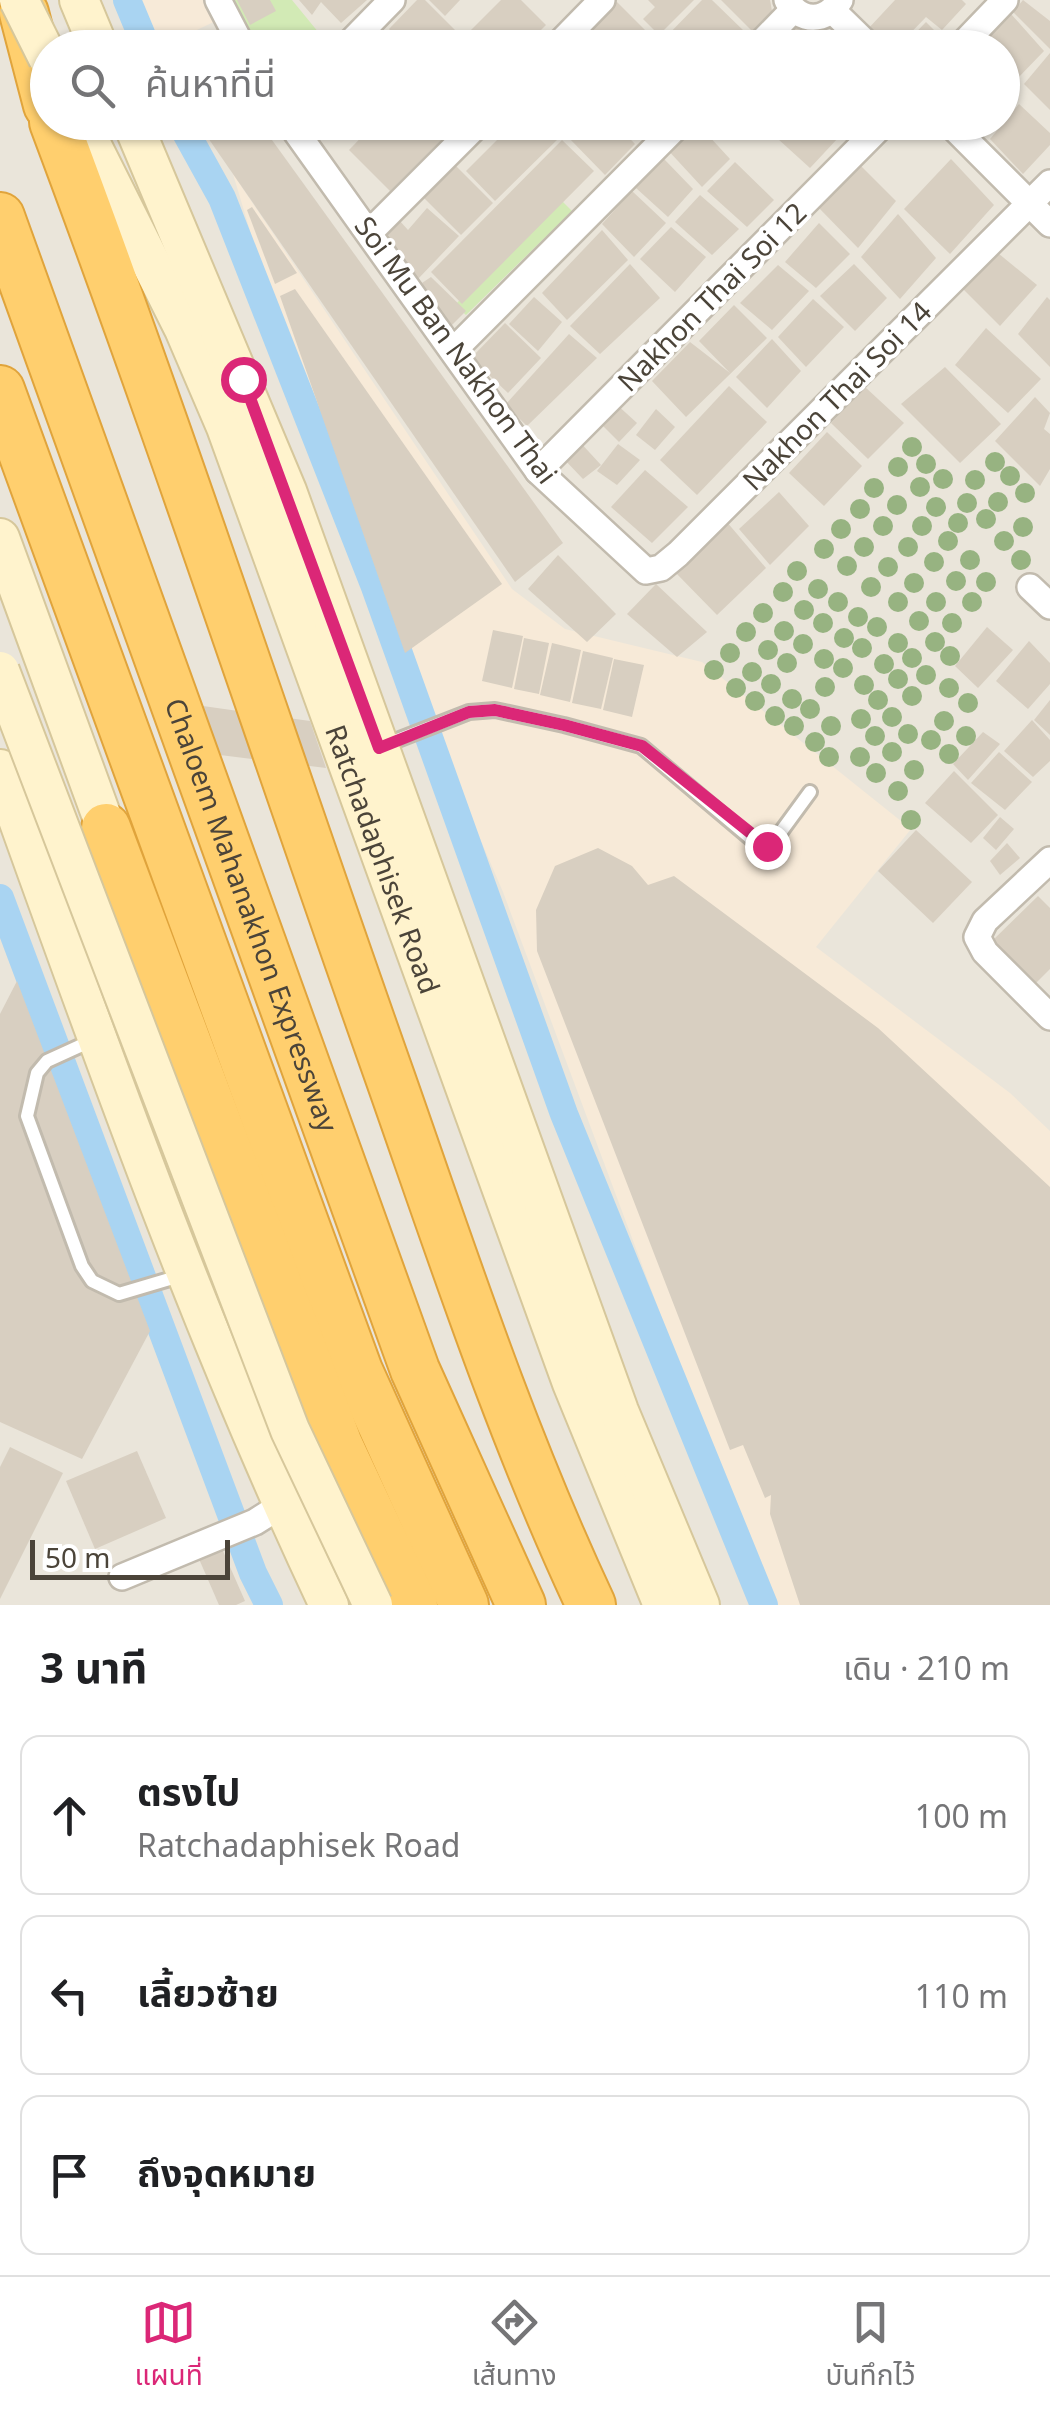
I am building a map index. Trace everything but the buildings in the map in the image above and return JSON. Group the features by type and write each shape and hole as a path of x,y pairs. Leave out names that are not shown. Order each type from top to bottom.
{"highway":[{"path":"17,3 30,46"},
{"path":"61,140 148,371 272,743 516,1436 591,1605"},
{"name":"Chaloem Mahanakhon Expressway","path":"0,217 416,1370 522,1605"},
{"name":"Chaloem Mahanakhon Expressway","path":"0,390 358,1371 464,1605"},
{"path":"106,828 338,1445 413,1605"}],"main road":[{"path":"79,0 92,30"},
{"path":"17,3 32,30"},
{"name":"Ratchadaphisek Road","path":"89,140 184,329 226,427 617,1502 664,1605"},
{"name":"Ratchadaphisek Road","path":"140,140 243,379 619,1411 700,1605"},
{"path":"0,538 106,828"},
{"path":"25,607 3,788 85,1043 169,1279 267,1514 329,1605"},
{"path":"0,671 290,1430 373,1605"}],"street":[{"path":"218,0 233,30"},
{"path":"363,30 392,0"},
{"path":"573,30 602,0"},
{"path":"976,30 1005,0"},
{"path":"770,30 790,5 815,18 837,5 857,30"},
{"name":"Soi Mu Ban Nakhon Thai","path":"303,140 538,471 637,566"},
{"path":"370,232 462,140"},
{"path":"454,351 663,140"},
{"name":"Nakhon Thai Soi 12","path":"538,471 867,140"},
{"path":"966,140 1050,224"},
{"name":"Nakhon Thai Soi 14","path":"637,566 646,570 661,568 678,554 1050,184"},
{"path":"1030,587 1050,606"},
{"path":"1050,860 984,921 977,937 985,952 1050,1017"},
{"path":"122,1577 267,1514"}],"lane":[{"path":"379,748 439,721 495,710 642,746 762,847 772,844 810,792"},
{"path":"85,1043 47,1060 37,1073 27,1116 82,1266 105,1290 134,1292 169,1279"}],"shaded area":[{"path":"0,0 1050,0 1050,1605 0,1605"},
{"path":"131,0 211,0 220,19 197,30 144,30"},
{"path":"233,174 512,589 565,629 702,662 911,829 816,947 1010,1093 1050,1131 1050,1605 774,1605 739,1525 503,892 403,660 266,284"}],"green space":[{"path":"230,0 292,0 317,30 247,30"},
{"path":"558,197 572,211 466,315 455,305"}],"waterway":[{"path":"127,0 140,30"},
{"path":"190,140 222,198 375,587 564,1114 764,1605"},
{"path":"0,898 253,1573 269,1605"}],"route":[{"path":"243,379 379,748 469,712 495,710 564,725 642,746 762,847 767,846"}]}
